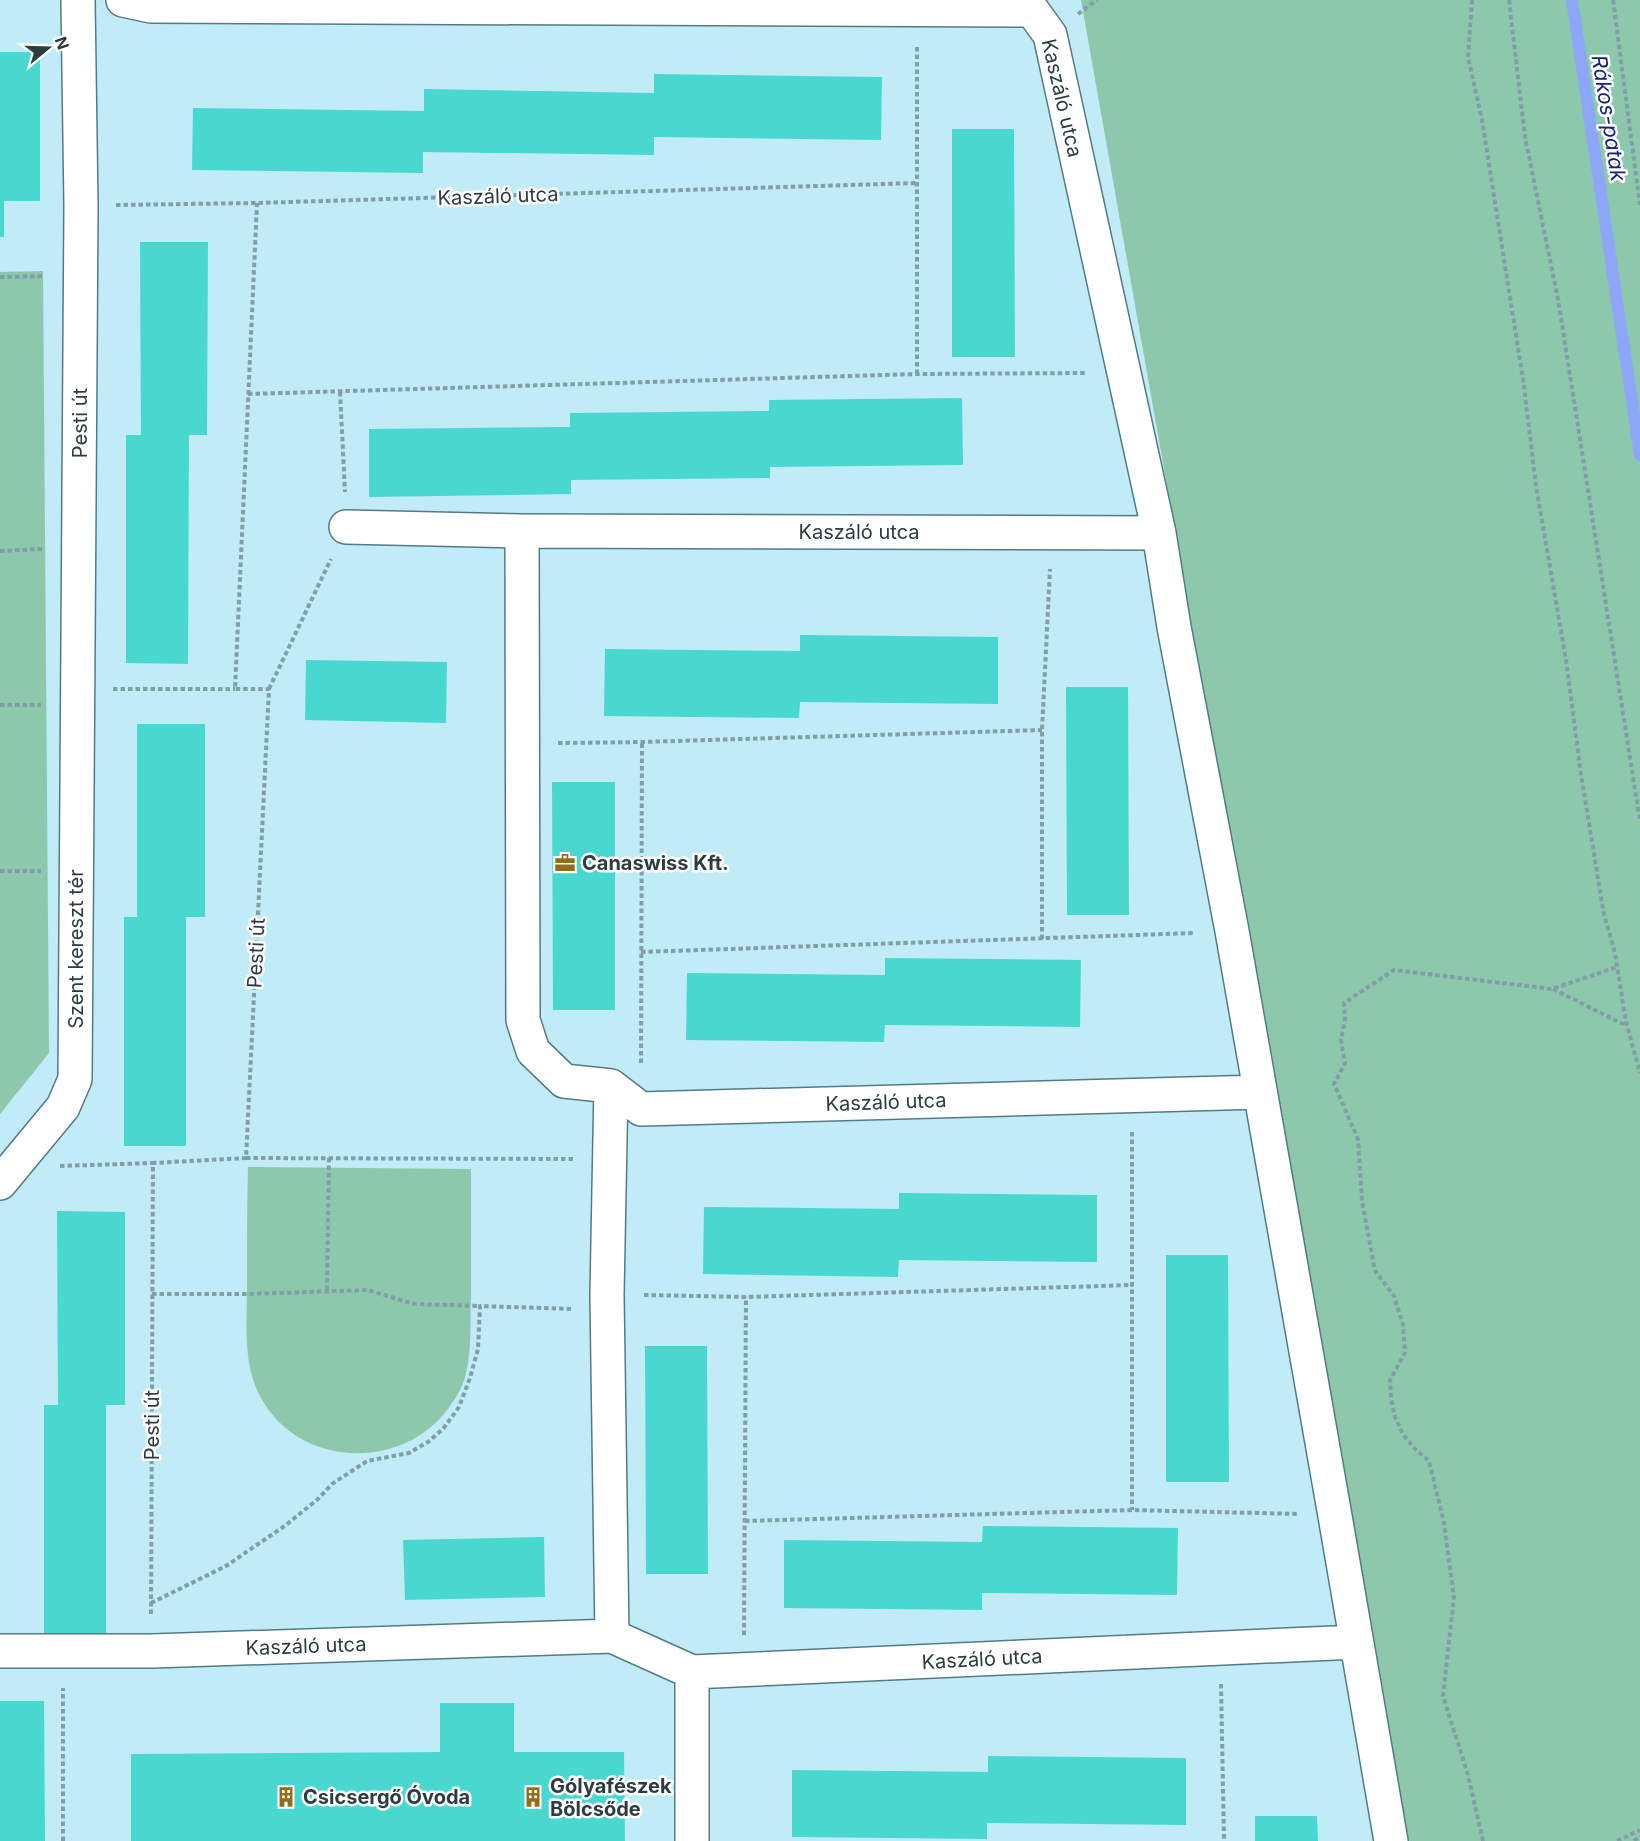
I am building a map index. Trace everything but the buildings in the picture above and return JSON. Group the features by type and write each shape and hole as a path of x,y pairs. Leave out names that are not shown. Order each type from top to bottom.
{"street":[{"name":"Pesti út","path":"78,0 81,206 78,689"},
{"name":"Kaszáló utca","path":"123,0 151,6 917,9 1033,5 1050,36 1159,533 1176,639 1232,931 1391,1841"},
{"name":"Kaszáló utca","path":"346,526 522,531 1159,533"},
{"path":"522,531 523,1020 533,1051 564,1080 611,1086 641,1109"},
{"name":"Szent kereszt tér","path":"7,1176 63,1107 75,1079 78,689"},
{"path":"611,1086 607,1303 612,1636"},
{"name":"Kaszáló utca","path":"641,1109 1260,1092"},
{"name":"Kaszáló utca","path":"0,1651 152,1651 612,1636 692,1671 744,1671 1356,1642"},
{"path":"692,1671 692,1841"}],"path":[{"path":"1472,0 1468,57 1482,120 1524,386 1536,486 1566,660 1581,774 1604,915 1617,967 1627,1026 1640,1073"},
{"path":"1509,0 1525,136 1558,299 1640,821"},
{"path":"1613,0 1640,205"},
{"path":"917,9 917,374"},
{"name":"Kaszáló utca","path":"81,206 257,203 916,183"},
{"path":"235,688 257,203"},
{"path":"0,277 80,275"},
{"path":"248,394 917,374 1123,373"},
{"path":"78,689 269,689 346,526 340,392"},
{"path":"1042,939 1042,730 1052,532"},
{"name":"Pesti út","path":"246,1158 269,689"},
{"path":"522,743 642,742 1042,730"},
{"path":"641,1109 642,742"},
{"path":"641,952 1232,931"},
{"path":"1552,988 1617,967"},
{"path":"1483,1841 1468,1775 1443,1696 1454,1597 1443,1523 1429,1461 1403,1434 1390,1398 1390,1380 1405,1353 1403,1325 1394,1296 1375,1271 1362,1202 1358,1139 1334,1084 1345,1063 1341,1040 1345,1019 1344,1003 1394,970 1552,988 1627,1026"},
{"path":"1132,1095 1132,1510"},
{"path":"7,1176 153,1163 246,1158 610,1160"},
{"path":"327,1290 329,1158"},
{"name":"Pesti út","path":"152,1651 153,1163"},
{"path":"152,1294 368,1290 414,1304 480,1306 1132,1285"},
{"path":"744,1671 746,1297"},
{"path":"151,1603 226,1566 286,1525 318,1499 332,1484 367,1461 409,1453 428,1442 443,1429 459,1407 470,1378 478,1349 480,1306"},
{"path":"745,1521 1132,1510 1335,1516"},
{"path":"1221,1647 1224,1841"},
{"path":"63,1651 63,1841"},
{"path":"1617,1841 1640,1830"},
{"path":"1634,1841 1640,1836"}],"green space":[{"path":"1081,0 1640,0 1640,1841 1407,1841"},
{"path":"43,271 49,1053 0,1114 0,272"},
{"path":"248,1167 471,1169 471,1325 468,1364 464,1382 458,1394 430,1428 406,1443 379,1451 350,1453 322,1448 297,1436 275,1417 258,1392 248,1355"}],"waterway":[{"name":"Rákos-patak","path":"1572,0 1640,455"}],"place":[{"name":"Canaswiss Kft.","path":"565,863"},
{"name":"Csicsergő Óvoda","path":"286,1797"},
{"name":"Gólyafészek Bölcsőde","path":"533,1797"}]}
